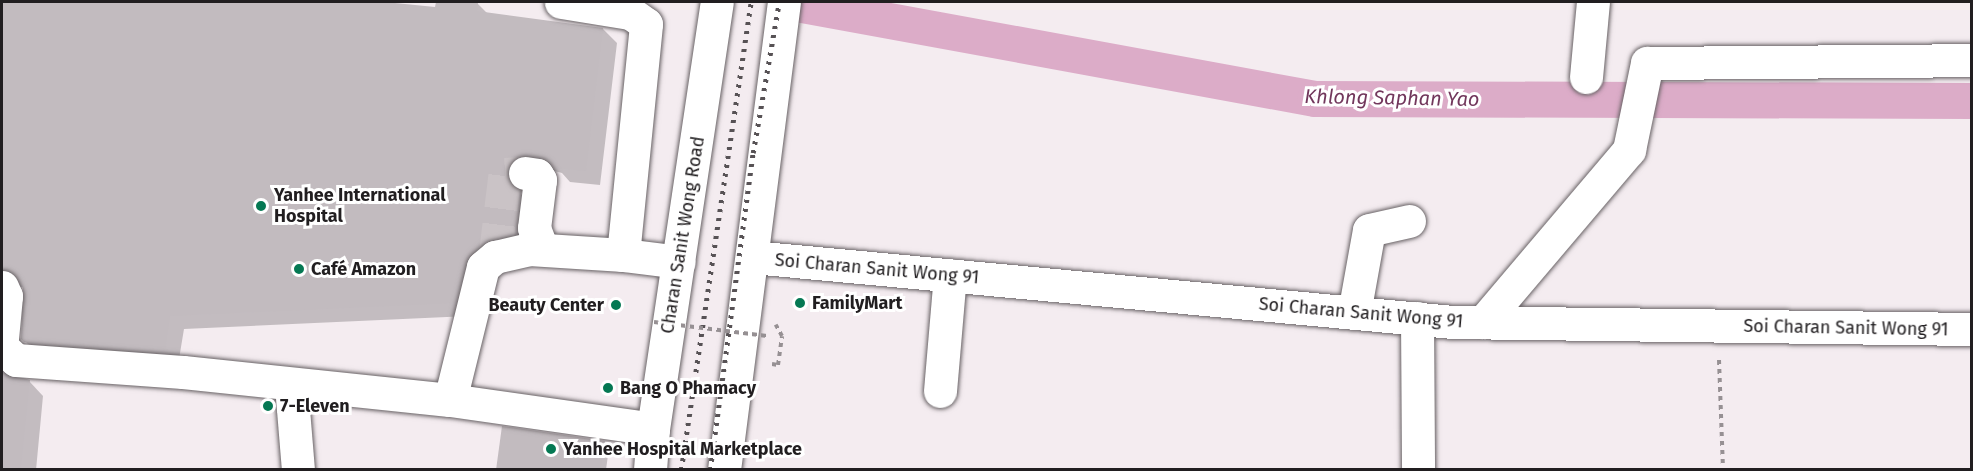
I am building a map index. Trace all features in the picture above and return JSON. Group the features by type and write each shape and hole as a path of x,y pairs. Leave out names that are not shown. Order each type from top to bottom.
{"street":[{"path":"561,2 630,13 646,24 623,255"},
{"path":"1586,77 1593,2"},
{"name":"Charan Sanit Wong Road","path":"650,470 653,429 716,5"},
{"path":"724,470 783,10"},
{"path":"1483,322 1629,150 1647,63 1971,60"},
{"path":"525,173 537,176 540,180 534,228 542,249"},
{"path":"1354,313 1369,230 1409,221"},
{"path":"450,400 483,267 509,253 542,249 679,262"},
{"name":"Soi Charan Sanit Wong 91","path":"752,257 1354,313 1483,322 1971,329"},
{"path":"940,391 950,276"},
{"path":"2,287 6,296 2,338"},
{"path":"1417,318 1418,470"},
{"path":"10,359 183,372 450,400 653,429"},
{"path":"291,385 298,470"}],"path":[{"path":"654,322 767,336"},
{"path":"1718,326 1723,470"}],"building":[{"name":"Yanhee International Hospital","path":"2,2 385,2 435,7 436,2 478,2 477,11 603,28 586,171 555,168 547,159 528,154 511,161 507,179 520,191 516,233 490,239 471,253 455,303 170,316 165,352 24,342 21,339 23,288 13,272 2,269"},
{"path":"2,372 30,380 21,468 2,467"},
{"name":"Yanhee Hospital Marketplace","path":"502,426 605,441 601,470 496,470"}],"waterway":[{"name":"Khlong Saphan Yao","path":"786,2 1315,99 1972,101"}],"tunnel":[{"path":"495,257 505,174 525,173"}],"railway":[{"path":"681,470 751,2"},
{"path":"710,470 753,153 779,2"}],"place":[{"name":"Yanhee International Hospital","path":"261,206"},
{"name":"Café Amazon","path":"299,269"},
{"name":"FamilyMart","path":"800,303"},
{"name":"Beauty Center","path":"616,305"},
{"name":"Bang O Phamacy","path":"608,388"},
{"name":"7-Eleven","path":"268,406"},
{"name":"Yanhee Hospital Marketplace","path":"551,449"}]}
